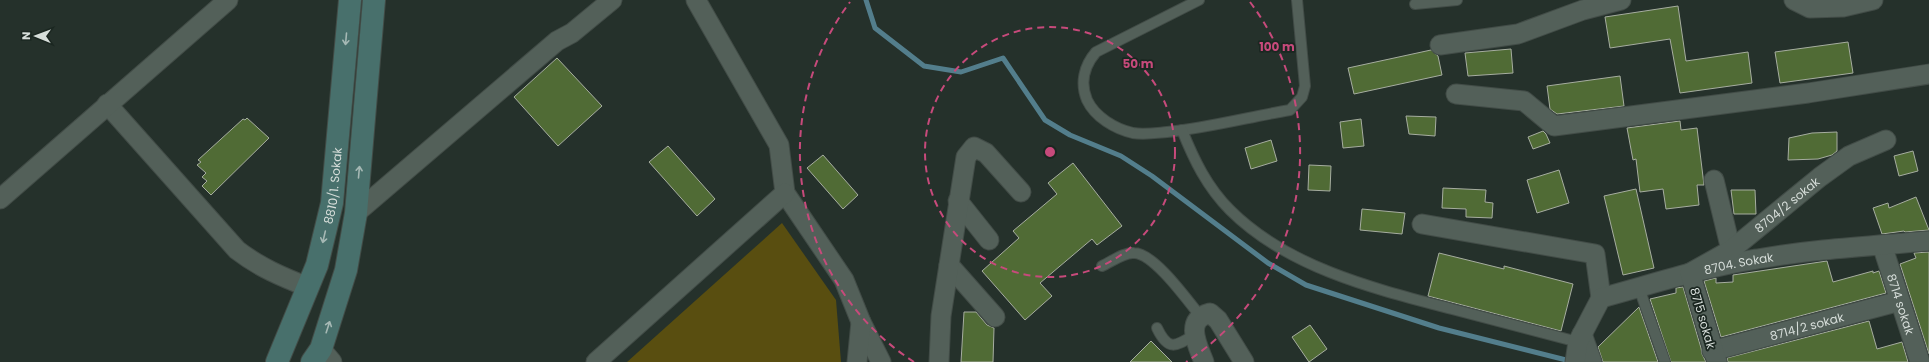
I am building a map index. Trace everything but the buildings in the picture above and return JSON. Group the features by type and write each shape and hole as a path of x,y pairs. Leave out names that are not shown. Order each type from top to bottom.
{"street":[{"path":"0,199 107,104 228,0"},
{"name":"8810/1. Sokak","path":"277,362 317,265 332,203 350,0"},
{"path":"321,358 346,270 356,213 374,0"},
{"path":"356,213 557,41 572,33 612,0"},
{"path":"696,0 731,59 778,145 785,193 844,280 861,322 881,362"},
{"path":"1440,45 1518,34 1583,10 1621,0"},
{"path":"1794,0 1810,8 1843,7 1873,0"},
{"path":"1456,94 1524,101 1554,126 1808,93 1929,74"},
{"path":"107,104 237,250 253,262 278,276 308,287"},
{"name":"8704/2 sokak","path":"1690,273 1732,250 1820,176 1849,156 1886,140"},
{"path":"939,362 941,316 966,157 974,147 986,154 1021,192"},
{"path":"1714,180 1732,250"},
{"path":"596,362 785,193"},
{"path":"958,201 989,240"},
{"path":"1422,224 1595,254 1601,298 1580,338 1575,362"},
{"name":"8704. Sokak","path":"1601,298 1690,273 1756,259 1799,252 1929,241"},
{"name":"8714 sokak","path":"1882,246 1920,362"},
{"path":"949,265 995,318"},
{"name":"8715 sokak","path":"1690,273 1714,357"},
{"name":"8714/2 sokak","path":"1714,357 1900,301"},
{"path":"1204,362 1194,335 1196,322 1201,317 1210,313 1213,314 1244,362"},
{"path":"857,362 861,322"},
{"path":"1580,338 1592,362"}],"lane":[{"path":"1199,0 1180,5 1096,52 1086,66 1083,82 1086,97 1093,109 1115,126 1134,133 1144,134 1182,130 1290,110 1304,92 1306,79 1297,0"},
{"path":"1415,4 1457,0"},
{"path":"1182,130 1194,160 1216,194 1245,224 1280,248 1331,272 1402,296 1580,338"},
{"path":"1102,266 1129,253 1140,254 1155,264 1174,284 1201,317"},
{"path":"1639,288 1665,362"},
{"path":"1157,328 1163,340 1170,344 1179,344 1194,335"}],"shaded area":[{"path":"782,223 836,300 841,362 627,362"}],"waterway":[{"path":"866,0 875,28 924,66 961,72 1003,58 1045,120 1070,135 1121,156 1152,176 1268,263 1306,285 1439,328 1570,361"}]}
